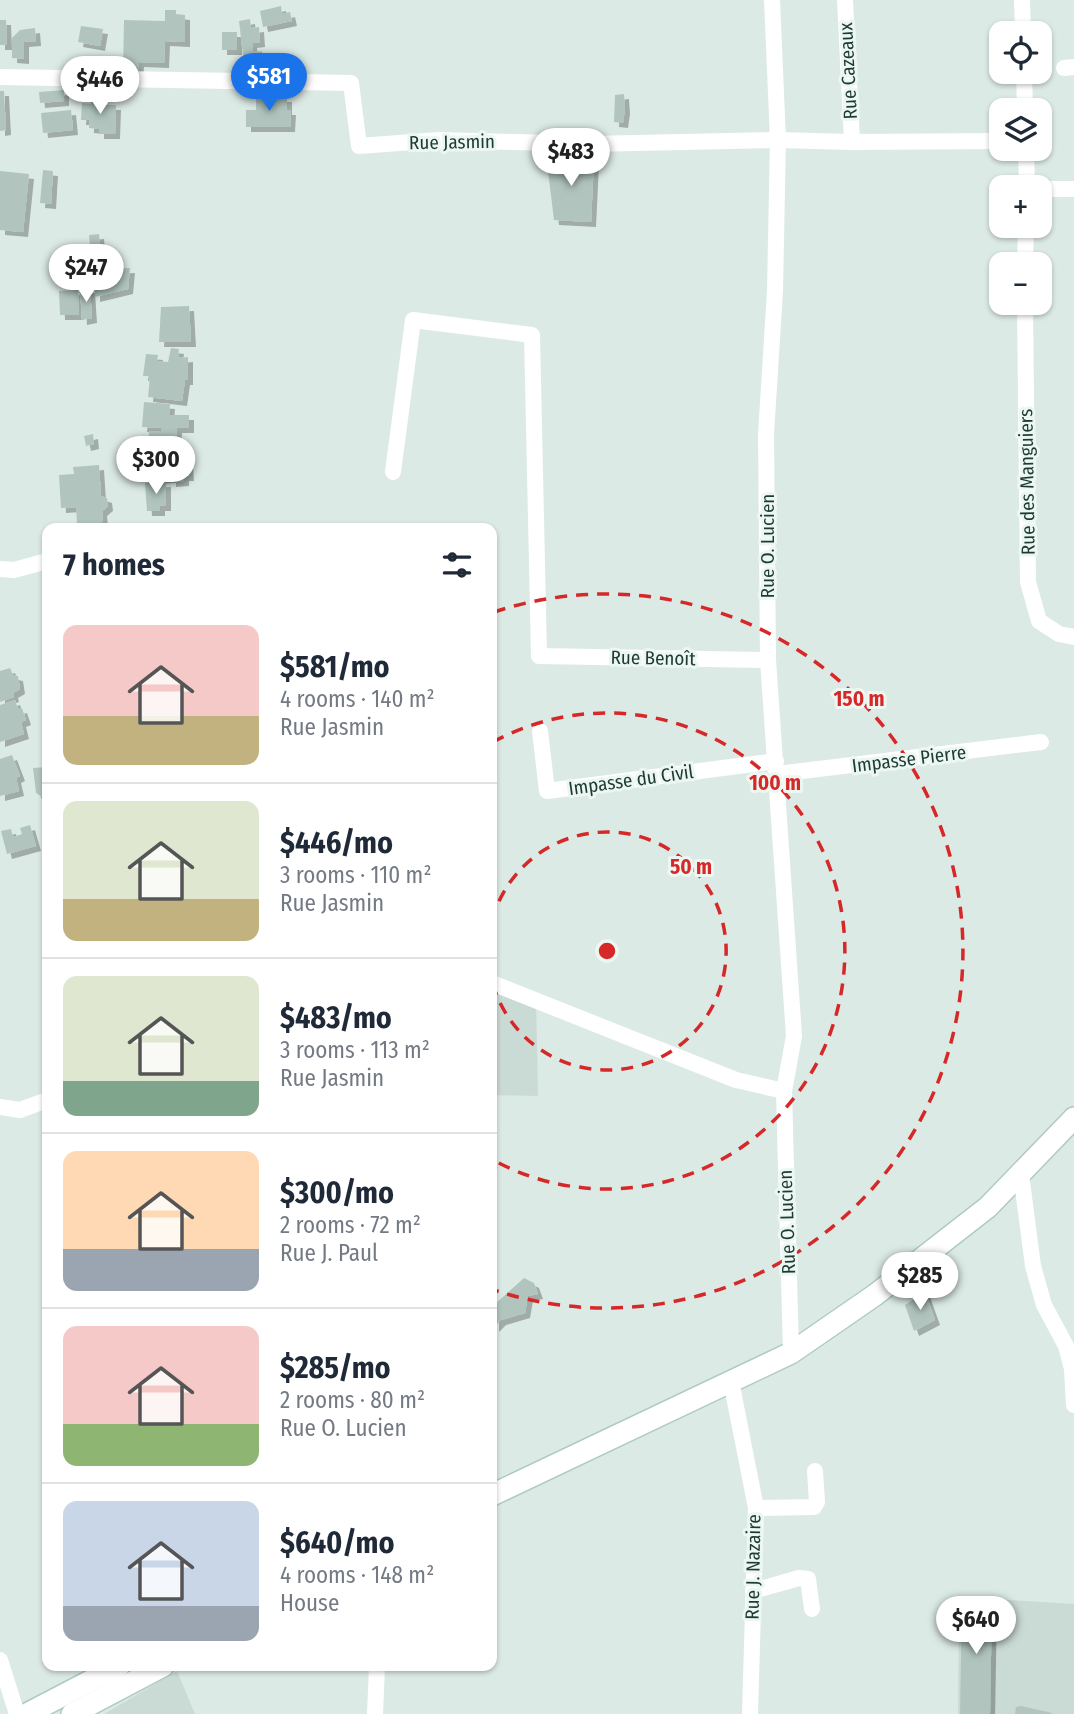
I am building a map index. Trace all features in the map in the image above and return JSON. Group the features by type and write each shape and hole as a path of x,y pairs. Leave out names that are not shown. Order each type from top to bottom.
{"main road":[{"path":"497,1493 791,1353 875,1295 978,1214 1021,1174 1074,1118"},
{"path":"27,1714 109,1671"},
{"path":"72,1714 154,1671"}],"street":[{"name":"Rue O. Lucien","path":"772,0 778,140 775,291 766,434 768,660 794,1037 784,1091 791,1353"},
{"name":"Rue Cazeaux","path":"845,0 852,142"},
{"path":"1022,0 1023,21"},
{"name":"Rue Jasmin","path":"0,77 351,83 359,146 439,140 588,144 778,140 989,141"},
{"path":"1052,189 1074,188"},
{"name":"Rue des Manguiers","path":"1025,315 1028,582 1039,621 1059,634 1074,638"},
{"name":"Rue Benoît","path":"393,472 413,320 532,335 538,656 768,660"},
{"path":"0,569 14,570 42,562"},
{"name":"Impasse du Civil","path":"540,731 547,791 776,768"},
{"name":"Impasse Pierre","path":"776,768 1041,742"},
{"path":"497,985 736,1080 784,1091"},
{"path":"0,1107 20,1110 42,1102"},
{"path":"1021,1174 1033,1266 1044,1306 1066,1346 1072,1369 1074,1405"},
{"name":"Rue J. Nazaire","path":"731,1381 756,1508 750,1714"},
{"path":"756,1508 814,1507 817,1502 816,1471"},
{"path":"753,1591 799,1578 808,1579 812,1609"},
{"path":"0,1660 17,1714"},
{"path":"375,1714 377,1671"}],"shaded area":[{"path":"497,984 536,996 538,1096 497,1095"},
{"path":"959,1597 1074,1604 1074,1714 958,1714"},
{"path":"177,1671 195,1714 104,1714"}],"building":[{"path":"281,6 282,14 290,12 292,21 263,27 260,11"},
{"path":"165,10 176,10 176,14 185,15 185,42 165,41 164,63 139,62 138,74 123,74 124,20 165,21"},
{"path":"250,19 251,28 259,27 260,42 252,43 253,52 262,51 263,61 244,63 239,21"},
{"path":"0,20 6,20 7,45 0,45"},
{"path":"81,26 103,29 100,46 78,42"},
{"path":"35,28 36,41 24,42 24,59 12,58 12,38 20,30"},
{"path":"222,32 237,32 237,50 222,50"},
{"path":"64,90 64,101 40,103 39,92"},
{"path":"0,91 4,91 6,130 0,131"},
{"path":"624,94 623,123 614,122 615,95"},
{"path":"256,97 287,97 287,110 291,110 290,127 246,127 246,110 256,110"},
{"path":"91,99 104,100 104,105 116,105 115,134 99,134 99,129 89,128 89,120 81,120 82,103 91,104"},
{"path":"71,110 73,130 43,133 41,113"},
{"path":"546,155 594,160 591,222 554,220"},
{"path":"43,170 53,171 51,204 40,203"},
{"path":"0,171 29,174 23,232 0,230"},
{"path":"99,234 100,244 90,245 89,235"},
{"path":"130,268 128,289 95,297 95,270"},
{"path":"90,288 92,318 82,320 80,290"},
{"path":"78,290 79,315 60,315 59,291"},
{"path":"189,306 191,342 159,342 161,307"},
{"path":"171,348 179,349 178,358 188,357 188,380 185,380 182,401 148,397 150,376 143,376 146,354 158,355 157,361 168,362"},
{"path":"144,402 170,404 169,415 189,415 189,428 177,428 176,443 183,443 183,456 188,462 189,476 184,476 184,481 171,482 171,478 143,479 142,458 164,456 164,449 160,449 160,452 148,452 149,431 161,432 161,428 142,427"},
{"path":"93,434 94,444 86,446 84,436"},
{"path":"99,465 101,496 107,498 108,506 102,511 103,521 100,523 77,523 76,507 61,508 59,475 74,474 73,467"},
{"path":"166,482 166,506 160,506 160,511 147,511 145,483"},
{"path":"10,668 13,675 18,676 20,689 13,693 14,697 0,702 0,671"},
{"path":"15,700 18,709 22,708 26,720 21,722 24,734 0,742 0,705"},
{"path":"12,755 20,776 16,778 19,791 0,796 0,759"},
{"path":"42,767 42,797 36,793 33,768"},
{"path":"30,825 36,846 7,854 1,831 11,829 13,837 22,834 20,828"},
{"path":"524,1278 534,1283 538,1294 528,1296 525,1313 501,1320 497,1324 497,1302"},
{"path":"925,1292 935,1320 914,1331 905,1305"},
{"path":"962,1598 992,1600 990,1714 960,1714"},
{"path":"1016,1707 1052,1714 1015,1714"}]}
